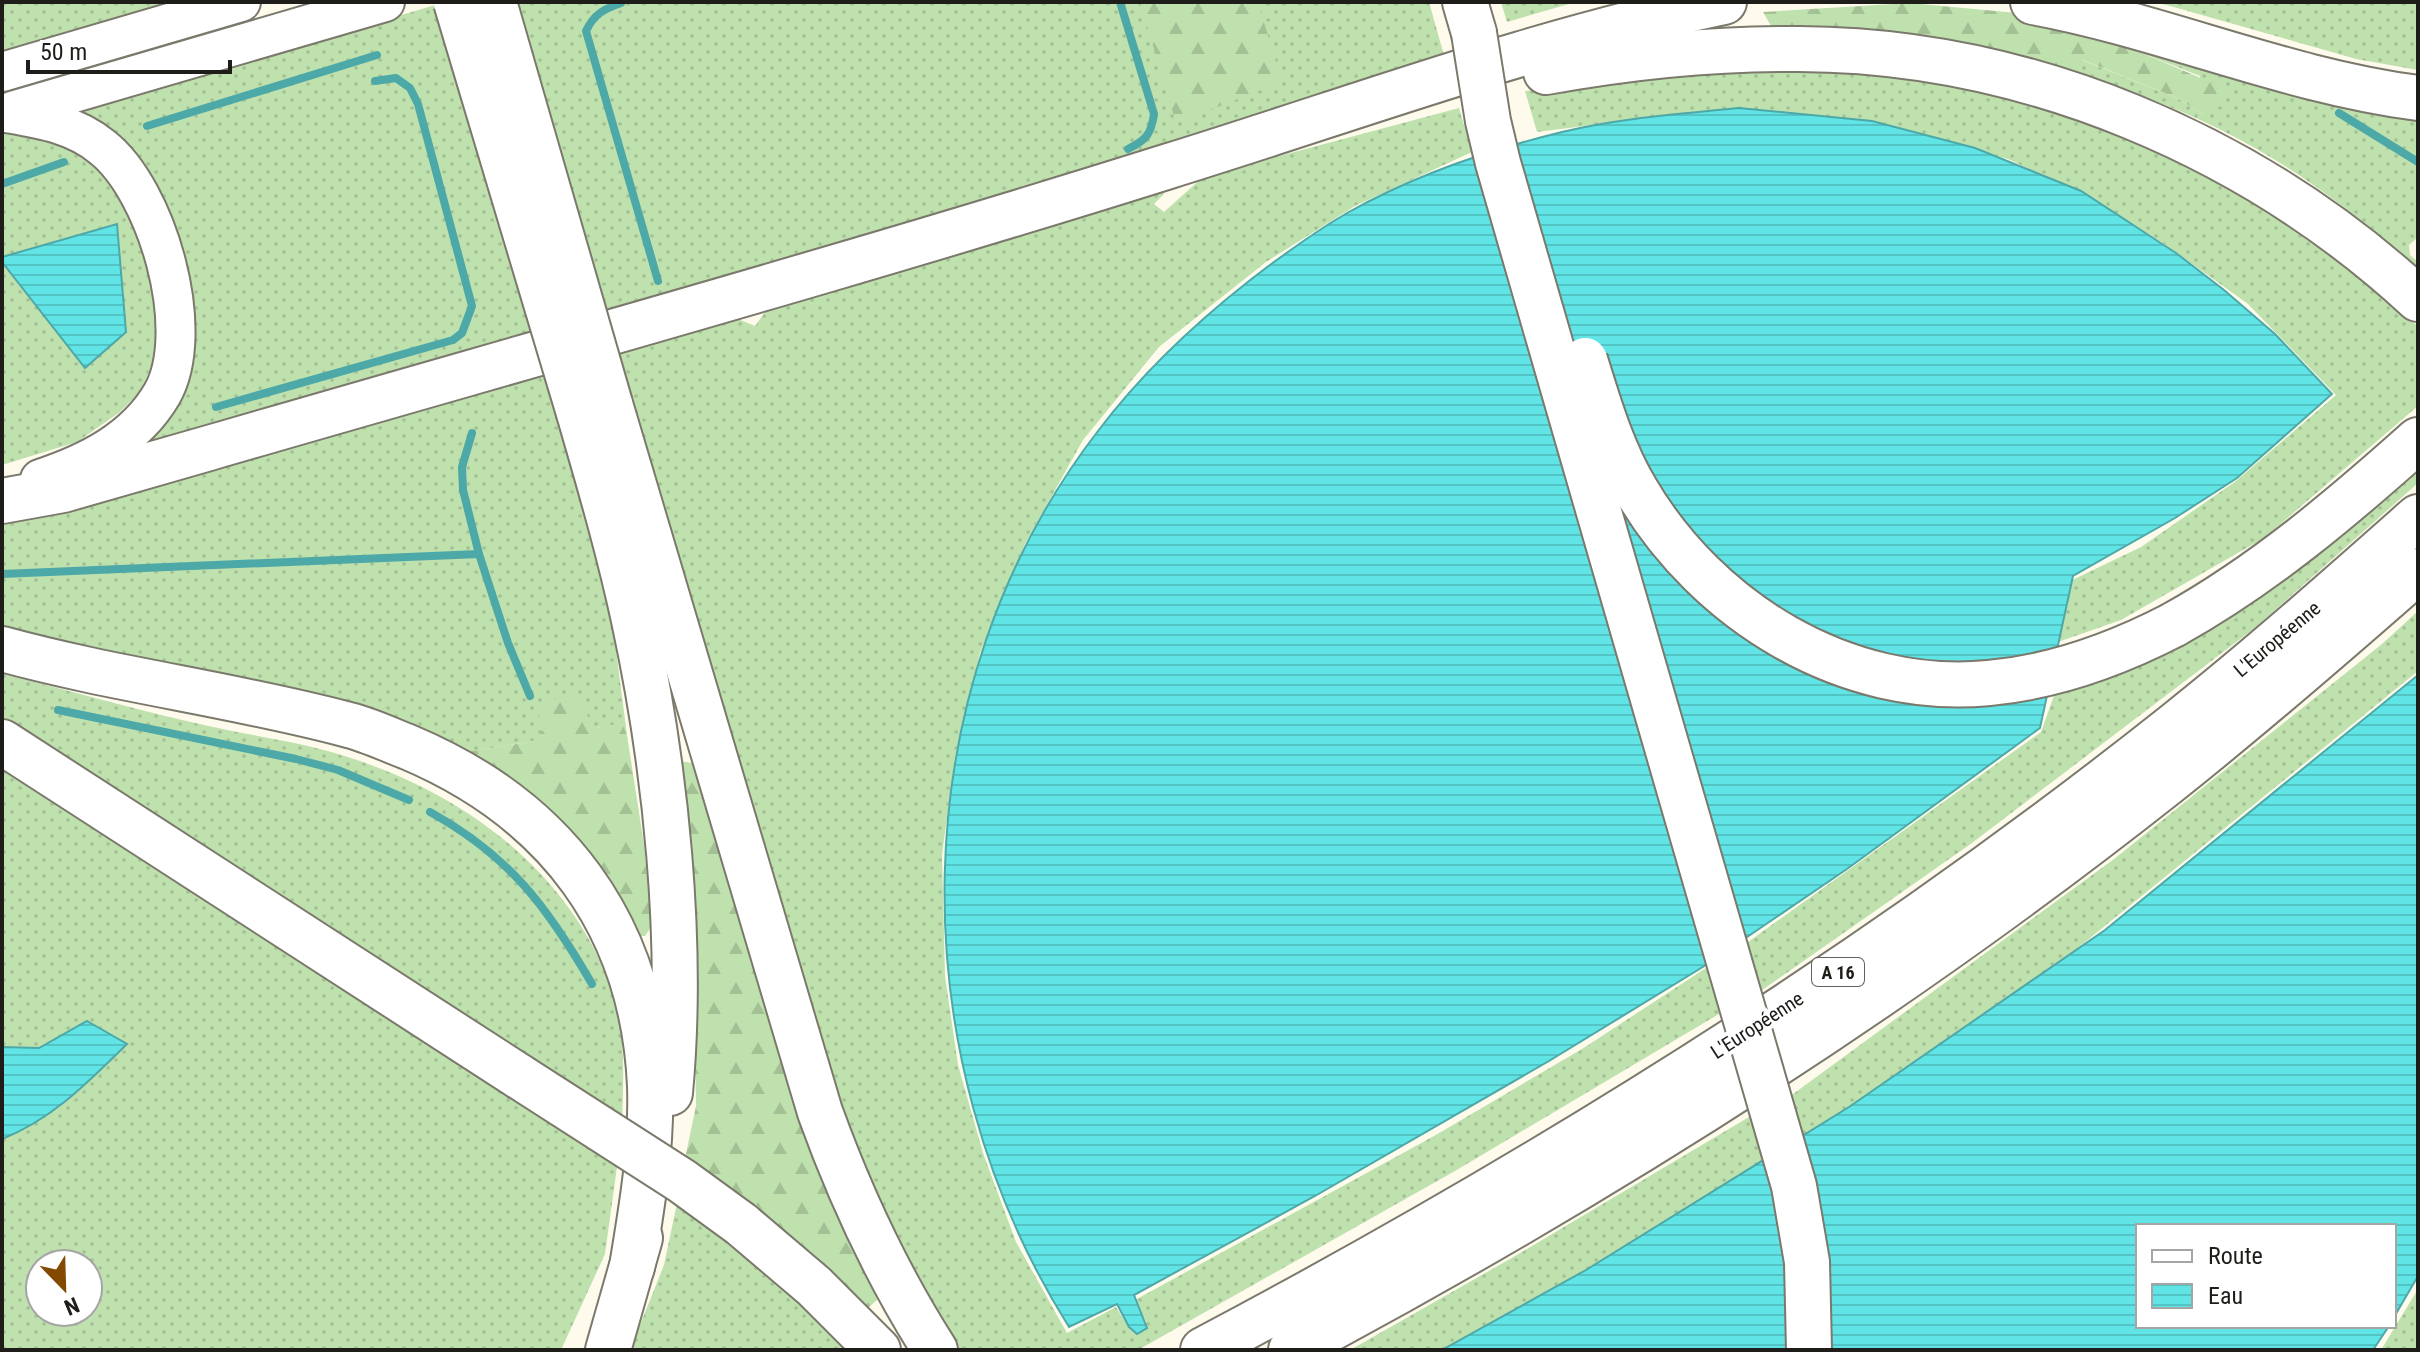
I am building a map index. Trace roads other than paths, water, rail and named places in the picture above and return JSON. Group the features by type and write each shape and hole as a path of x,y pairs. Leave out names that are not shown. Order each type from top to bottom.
{"highway":[{"path":"456,2 595,409 820,1112 877,1249 935,1350"},
{"path":"494,2 595,409 620,563 646,682 659,776 674,935 674,1056 663,1150 608,1350"},
{"path":"2,501 63,490 118,475 1167,167 1543,47 1724,2"},
{"path":"2033,2 2105,18 2312,78 2418,98"},
{"path":"1469,17 1523,152 1596,395 1621,461 1636,490 1675,545 1744,612 1794,643 1827,658 1888,676 1951,684 1987,683 2061,670 2130,646 2226,594 2277,558 2418,440"},
{"path":"1469,17 1498,163 1794,1186 1807,1262 1809,1350"},
{"path":"1167,167 1458,90 1584,65 1747,50 1855,52 1953,65 2011,77 2097,103 2197,144 2292,200 2371,257 2418,299"},
{"name":"L'Européenne","path":"1203,1350 1532,1167 1667,1084 1883,942 2178,723 2418,517"},
{"name":"L'Européenne","path":"1291,1350 1574,1189 1823,1033 1995,912 2164,785 2286,686 2418,571"},
{"path":"2,649 348,724 456,770 509,803 537,828 582,878 604,912 630,974 638,1005 646,1049 650,1116 648,1172 632,1267"},
{"path":"2,742 682,1181 741,1224 814,1286 878,1350"}],"main road":[{"path":"2,72 241,2"},
{"path":"4,113 385,2"},
{"path":"2,492 80,464 126,435 164,391 171,371 177,333 173,297 160,246 144,203 122,165 101,145 65,125 4,113"}],"water":[{"path":"1739,108 1872,121 1975,148 2081,191 2176,253 2224,290 2275,334 2332,394 2237,478 2175,518 2073,576 2040,728 1847,869 1706,965 1549,1061 1315,1196 1134,1295 1147,1328 1137,1334 1129,1327 1117,1304 1069,1327 1013,1221 973,1109 951,992 945,874 956,756 985,642 1033,532 1098,431 1150,370 1249,281 1347,213 1425,176 1534,139 1605,123"},
{"path":"117,224 126,332 85,368 2,262 2,257"},
{"path":"2418,675 2418,1276 2396,1314 2396,1224 2136,1224 2136,1328 2388,1328 2373,1350 1442,1350 1586,1270 1849,1107 2105,930"},
{"path":"87,1021 127,1044 54,1110 2,1139 2,1047 39,1048"}],"waterway":[{"path":"1120,2 1154,114 1147,136 1128,149"},
{"path":"621,3 600,13 586,31 658,281"},
{"path":"147,126 377,55"},
{"path":"216,407 453,340 462,333 472,306 418,104 410,88 396,78 375,81"},
{"path":"2339,113 2418,162"},
{"path":"2,184 64,162"},
{"path":"472,433 462,467 463,490 479,554"},
{"path":"2,574 479,554 508,643 530,696"},
{"path":"58,710 296,759 338,770 409,800"},
{"path":"430,812 483,847 524,886 559,931 592,984"}]}
